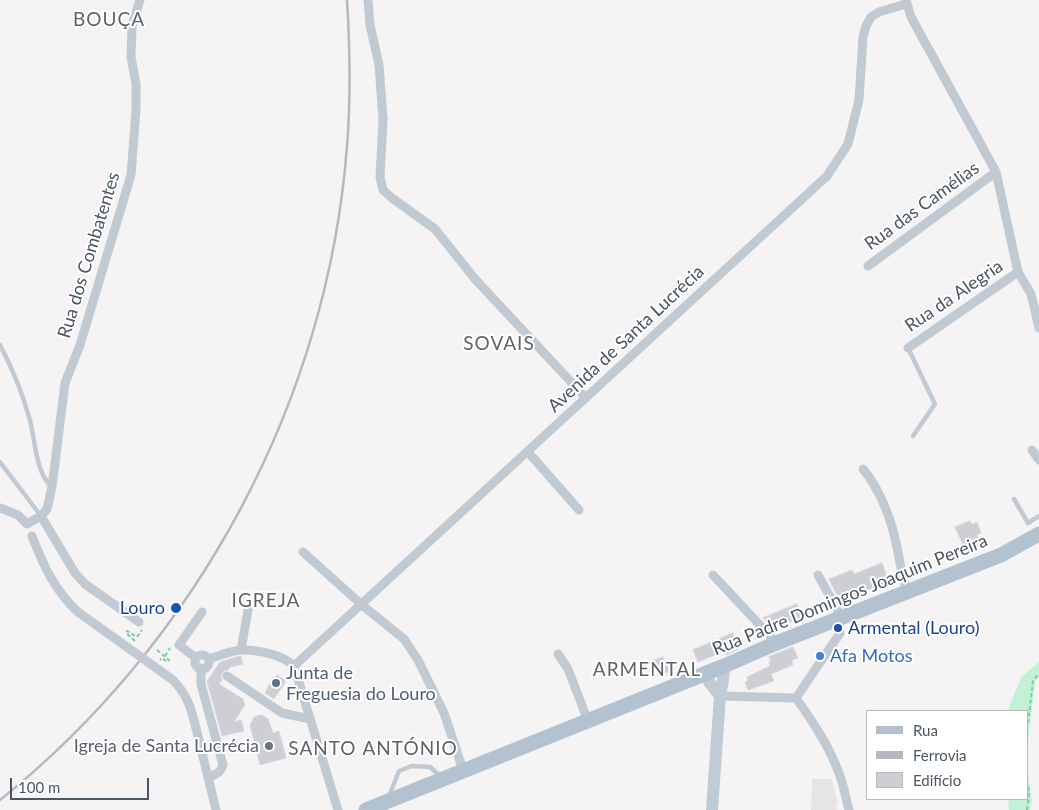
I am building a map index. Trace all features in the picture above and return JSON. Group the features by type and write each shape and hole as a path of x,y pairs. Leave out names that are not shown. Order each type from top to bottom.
{"main road":[{"name":"Rua Padre Domingos Joaquim Pereira","path":"366,810 705,674 774,644 841,626 908,592 1000,555 1037,536"},
{"path":"712,810 724,666"},
{"path":"705,674 720,696"}],"street":[{"name":"Rua dos Combatentes","path":"41,516 47,509 52,487 65,384 80,345 131,175 136,110 136,84 131,57 132,26 140,0"},
{"path":"368,0 370,25 379,65 383,119 380,177 383,190 435,229 475,279 586,398"},
{"path":"906,2 911,17 996,172 1018,272 1031,294 1039,328"},
{"name":"Avenida de Santa Lucrécia","path":"294,666 827,176 848,144 859,100 863,37 866,26 871,17 879,12 906,2"},
{"name":"Rua das Camélias","path":"868,266 996,172"},
{"name":"Rua da Alegria","path":"908,348 1018,272"},
{"path":"1032,450 1039,460"},
{"path":"528,452 579,510"},
{"path":"863,469 873,481 880,494 896,541 904,584 908,592"},
{"path":"0,508 18,515 27,524 41,561 67,602 78,612 174,680 184,691 190,704 216,810"},
{"path":"27,524 41,516 75,573 93,591 139,622"},
{"path":"303,552 362,605 404,639 418,660 444,713 463,770"},
{"path":"713,574 771,638 774,644"},
{"path":"796,698 841,626 818,575"},
{"path":"241,650 248,610"},
{"path":"196,658 179,645 202,612"},
{"path":"208,659 241,650 279,656 287,659 294,666 338,810"},
{"path":"558,654 568,669 588,721"},
{"path":"196,658 203,655 208,659"},
{"path":"196,658 196,665 201,668"},
{"path":"201,668 208,665 208,659"},
{"path":"201,668 201,684 223,765 216,775 208,778"},
{"path":"227,676 282,713 310,719"},
{"path":"720,696 796,698"},
{"path":"796,698 818,729 840,776 849,810"}],"lane":[{"path":"0,345 16,376 30,419 36,452 44,477 52,487"},
{"path":"908,348 935,404 913,436"},
{"path":"0,462 41,516"},
{"path":"1014,499 1037,536"},
{"path":"1028,523 1039,516"},
{"path":"387,801 399,771 412,766 430,767 442,779"}],"path":[{"path":"133,642 135,640 126,634 128,631 137,637"},
{"path":"157,650 169,660 167,662 162,658 159,661"},
{"path":"1029,714 1033,681 1039,673"}],"shaded area":[{"path":"812,779 832,779 838,803 836,806 837,810 811,810"}],"green space":[{"path":"1039,662 1039,677 1035,682 1029,734 1029,710 1008,710 1022,676"},
{"path":"1029,781 1032,801 1030,810 1009,810 1008,800 1029,800"}],"building":[{"path":"970,521 972,524 977,522 981,533 977,535 981,546 968,551 965,544 963,545 955,527"},
{"path":"882,563 889,582 840,601 829,579 852,570 854,574"},
{"path":"797,604 802,617 773,630 763,618"},
{"path":"733,633 739,649 726,655 725,651 698,662 693,650"},
{"path":"793,647 798,658 792,660 793,665 771,674 774,681 748,690 745,682 748,681 747,677 770,666 769,657"},
{"path":"241,656 243,664 230,667 224,671 219,684 243,699 245,705 234,722 241,720 244,731 222,736 207,681 220,662"},
{"path":"663,657 670,671 659,676 652,661"},
{"path":"277,675 286,681 274,699 265,693 273,677 275,678"},
{"name":"Igreja de Santa Lucrécia","path":"262,715 268,719 273,733 279,731 286,758 260,765 250,725 254,717"}],"railway":[{"path":"0,800 71,737 135,666 192,590 241,509 281,423 313,333 335,241 347,146 349,109 350,73 347,0"}],"place":[{"name":"Louro","path":"176,608"},
{"name":"Armental (Louro)","path":"838,628"},
{"name":"Afa Motos","path":"820,656"},
{"name":"Junta de Freguesia do Louro","path":"276,683"},
{"name":"Igreja de Santa Lucrécia","path":"269,746"}],"district":[{"name":"BOUÇA","path":"109,20"},
{"name":"SOVAIS","path":"499,344"},
{"name":"IGREJA","path":"266,601"},
{"name":"ARMENTAL","path":"647,670"},
{"name":"SANTO ANTÓNIO","path":"373,749"}]}
